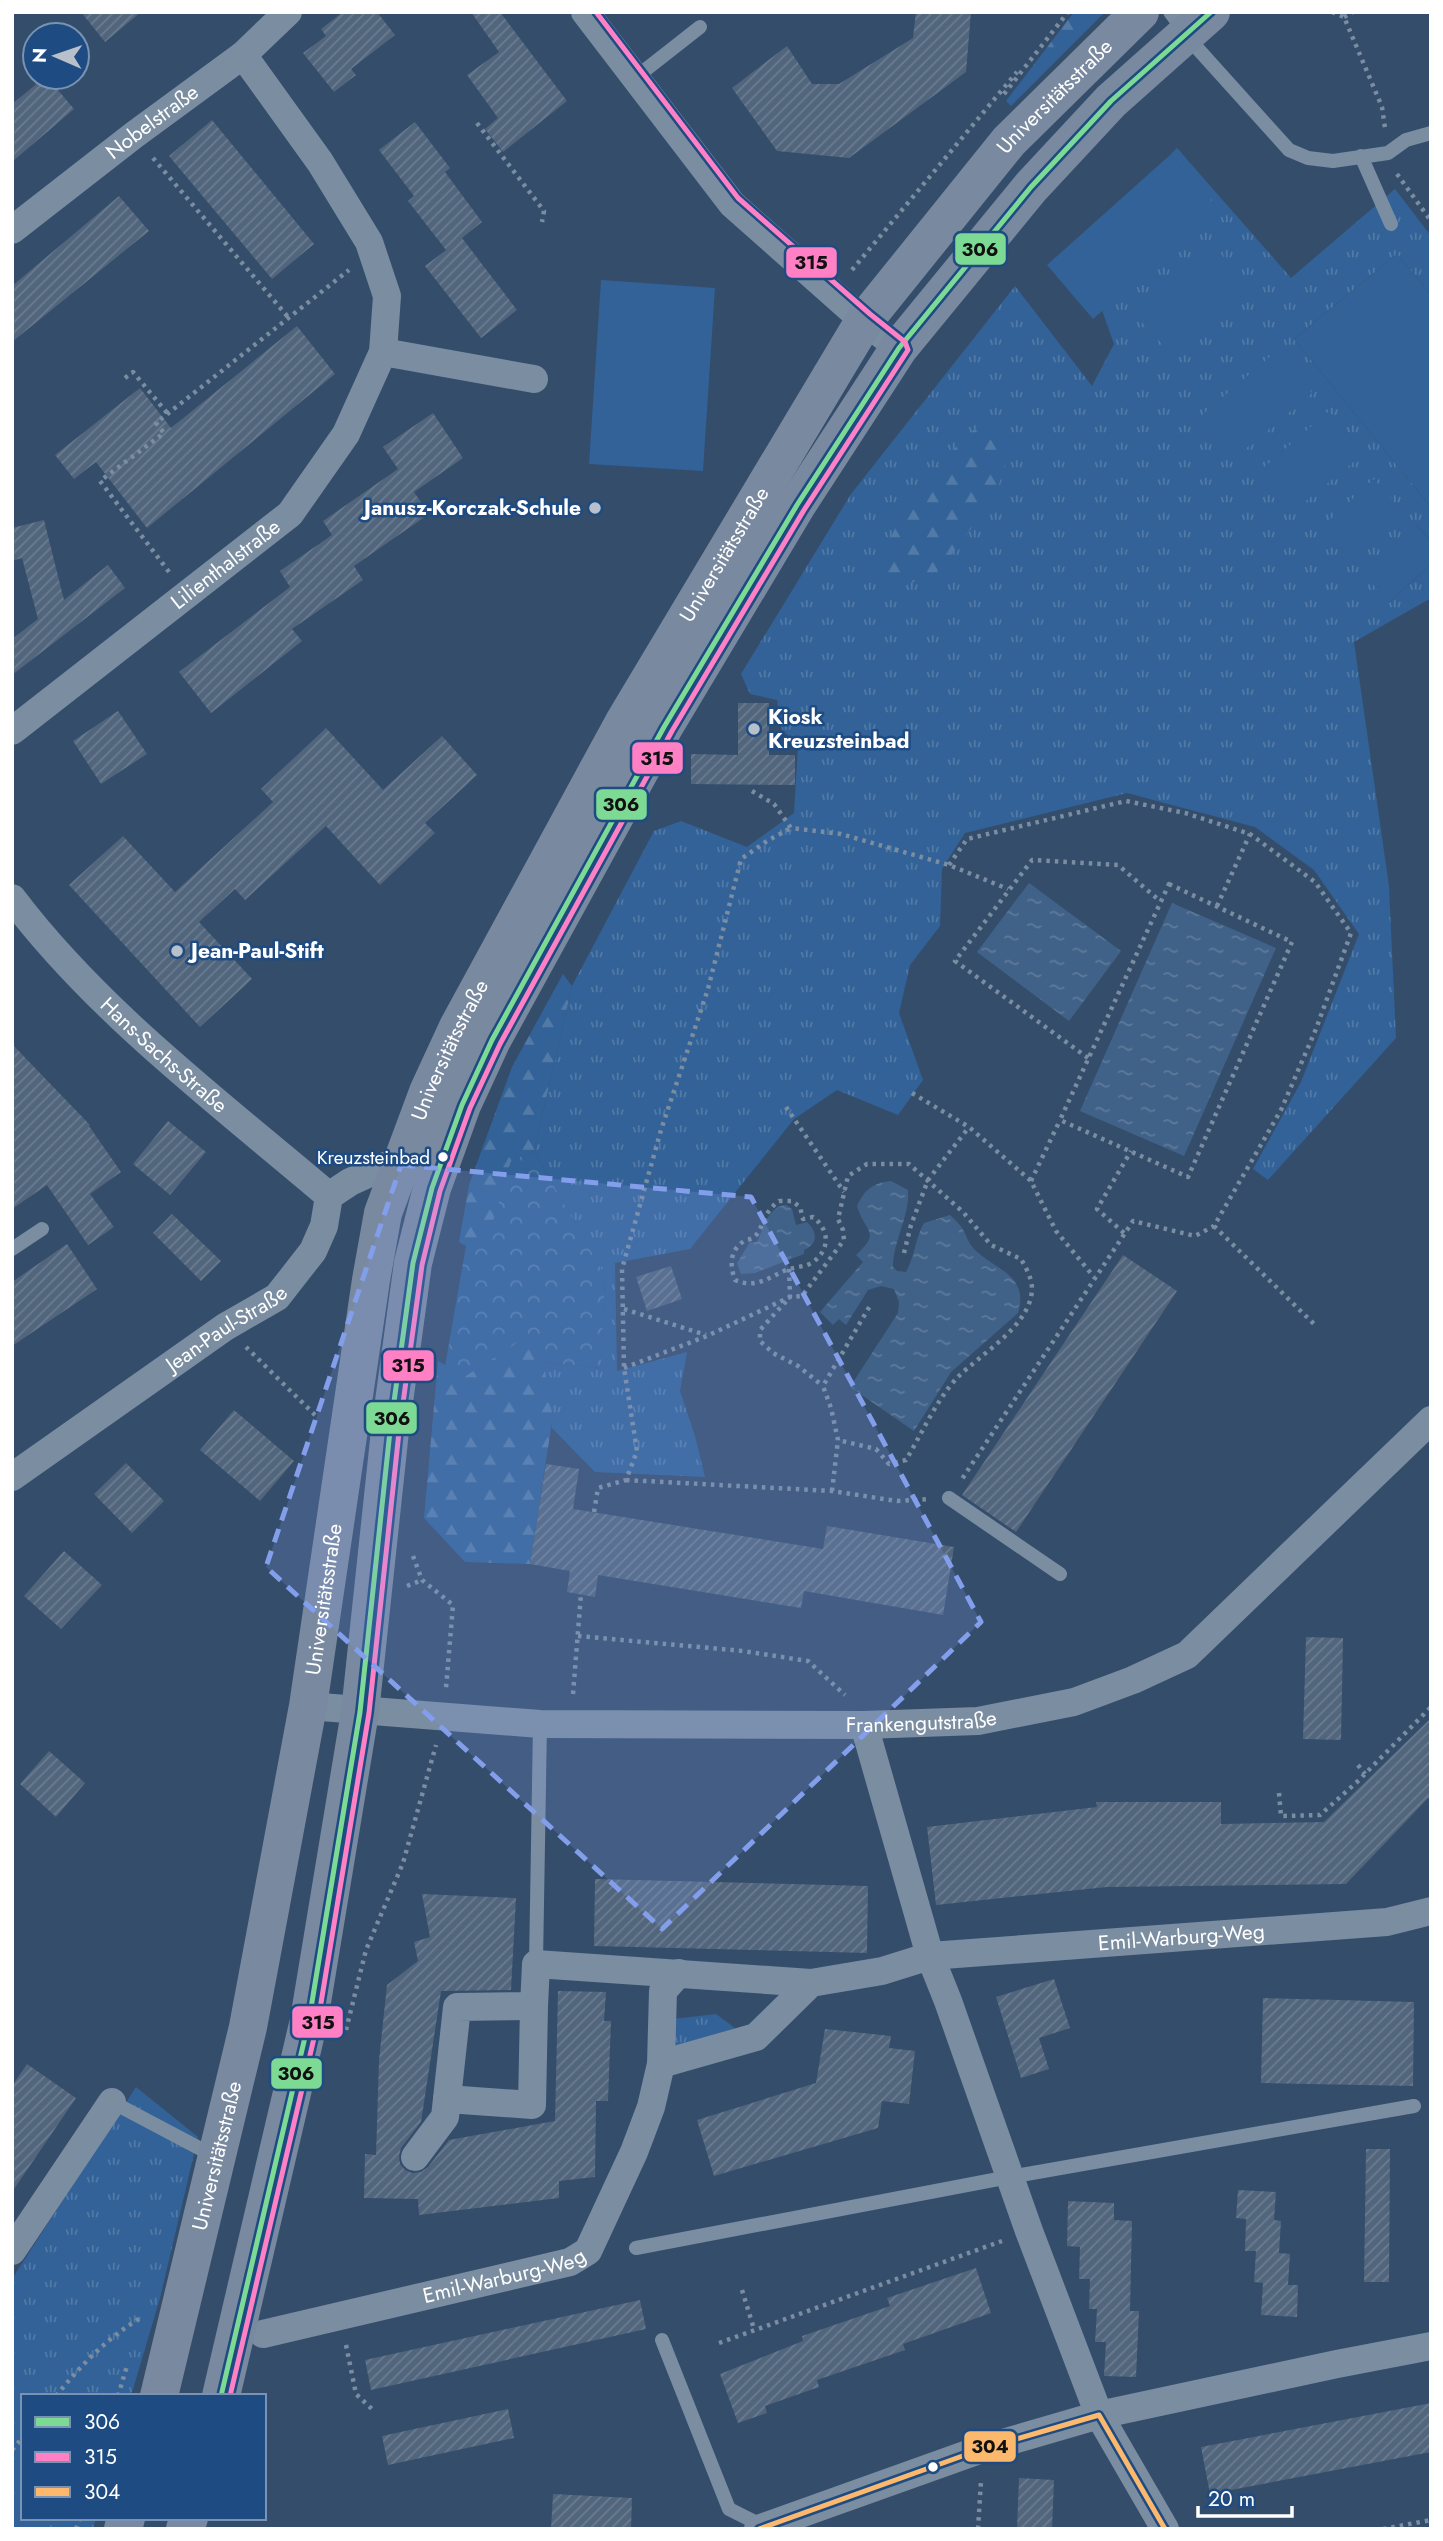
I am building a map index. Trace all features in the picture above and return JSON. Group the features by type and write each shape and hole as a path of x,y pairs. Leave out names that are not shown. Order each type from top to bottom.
{"main road":[{"name":"Universitätsstraße","path":"159,2394 248,2027 308,1706 383,1213 428,1092 458,1027 624,722 863,321 1009,141 1140,12"},
{"name":"Universitätsstraße","path":"221,2394 309,2020 360,1712 390,1431 413,1263 432,1188 462,1105 492,1040 664,727 797,505 899,348 1031,187 1188,19"}],"street":[{"name":"Nobelstraße","path":"12,230 243,55 288,12"},
{"path":"585,12 732,204 863,321 899,348"},
{"name":"Lilienthalstraße","path":"12,731 290,514 345,435 383,352 387,296 373,251 320,162 243,55"},
{"path":"383,352 534,379"},
{"name":"Hans-Sachs-Straße","path":"12,898 120,1018 329,1196"},
{"path":"329,1196 350,1182 403,1158"},
{"name":"Jean-Paul-Straße","path":"12,1477 225,1327 277,1297 313,1251 324,1226 329,1196"},
{"name":"Frankengutstraße","path":"308,1706 540,1724 864,1725 978,1721 1074,1702 1133,1680 1186,1655 1431,1420"},
{"path":"864,1725 930,1956 1029,2231 1099,2415 1165,2529"},
{"name":"Emil-Warburg-Weg","path":"263,2334 570,2262 588,2251 634,2152 651,2106 661,2064 663,1991 679,1973 811,1983 882,1971 930,1956 1387,1922 1431,1911"},
{"path":"447,2099 532,2105 536,1964 679,1973"},
{"path":"661,2064 756,2037 811,1983"},
{"path":"415,2157 445,2117 457,2007 534,2006"},
{"path":"12,2251 113,2102"},
{"path":"761,2527 982,2449 1099,2415 1431,2346"}],"lane":[{"path":"1188,19 1289,149 1308,158 1322,161 1388,153 1406,140 1431,133"},
{"path":"635,78 700,27"},
{"path":"1361,156 1391,224"},
{"path":"12,1249 42,1229"},
{"path":"950,1498 1060,1574"},
{"path":"536,1964 540,1724"},
{"path":"113,2102 218,2157"},
{"path":"636,2248 1009,2177 1414,2106"},
{"path":"662,2340 729,2509 761,2527"}],"path":[{"path":"833,292 1067,12"},
{"path":"1332,12 1344,17 1382,107 1388,153 1398,177 1431,221"},
{"path":"1344,17 1353,12"},
{"path":"477,122 544,211 542,222"},
{"path":"134,135 288,317"},
{"path":"187,595 100,481 164,433 156,424 373,251"},
{"path":"125,378 133,372 168,414"},
{"path":"752,791 774,804 791,828"},
{"path":"594,1512 597,1488 626,1480 832,1491 897,1501 950,1498 1133,1220 1195,1236 1214,1226 1281,1110 1316,1029 1352,933 1315,882 1250,834 1185,813 1126,801 967,838 949,865"},
{"path":"626,1480 637,1451 624,1368 622,1269 662,1130 708,989 741,859 791,828 841,834 949,865 1008,889"},
{"path":"1217,905 1250,834"},
{"path":"1088,1058 955,961 1032,860 1118,865 1160,901"},
{"path":"1031,1181 1169,884 1292,942 1188,1177 1060,1120"},
{"path":"912,1093 969,1127 1031,1181 1056,1231 1094,1277"},
{"path":"786,1107 845,1193"},
{"path":"904,1254 911,1225 928,1180 969,1127"},
{"path":"1124,1233 1097,1209 1131,1151"},
{"path":"624,1368 707,1336 790,1297 802,1296 844,1240 838,1219 848,1176 867,1164 909,1164 963,1212 991,1245 1021,1259 1030,1276 1032,1291 1020,1319 1007,1335 956,1379 906,1460 889,1464 876,1449 838,1440"},
{"path":"779,1201 792,1202 800,1207 803,1219 813,1217 822,1224 827,1236 823,1249 812,1262 789,1269 756,1284 746,1285 736,1280 730,1267 738,1246 754,1237 767,1209 779,1201"},
{"path":"1214,1226 1316,1326"},
{"path":"789,1269 790,1297 760,1330 760,1341 773,1353 798,1366 823,1386 838,1440 832,1491"},
{"path":"823,1386 871,1304"},
{"path":"624,1309 707,1336"},
{"path":"225,1327 324,1423"},
{"path":"345,2034 366,1950 403,1863 443,1718 453,1605 422,1580 412,1546"},
{"path":"571,1723 581,1594"},
{"path":"578,1636 743,1651 808,1661 848,1698 864,1725"},
{"path":"1279,1793 1281,1816 1320,1815 1391,1752 1431,1707"},
{"path":"1358,1765 1365,1774"},
{"path":"719,2343 1029,2231"},
{"path":"742,2290 754,2329"},
{"path":"58,2394 78,2368 118,2331 143,2317"},
{"path":"340,2317 356,2394 373,2410"},
{"path":"978,2529 982,2449"},
{"path":"1383,2529 1431,2520"}],"highlighted area":[{"path":"401,1165 751,1197 981,1622 662,1929 266,1567"}],"green space":[{"path":"1074,12 1105,12 1011,106 1006,101"},
{"path":"1177,148 1291,278 1395,189 1431,236 1431,295 1397,254 1294,339 1431,507 1431,541 1416,525 1389,603 1431,564 1431,598 1354,642 1389,886 1396,1038 1268,1180 1253,1169 1301,1082 1359,934 1314,870 1255,827 1127,793 965,833 942,869 940,926 910,965 899,1013 923,1080 898,1115 837,1090 794,1119 690,1249 615,1263 617,1371 687,1352 680,1391 705,1477 595,1472 552,1428 544,1362 601,1368 605,1276 534,1151 572,986 654,831 681,821 747,847 794,813 798,745 782,730 777,700 750,694 741,674 851,494 1015,286 1092,386 1114,344 1102,310 1218,210 1170,155"},
{"path":"1170,155 1219,210 1093,319 1047,265"},
{"path":"1217,249 1249,288 1174,357 1138,318"},
{"path":"1397,254 1431,295 1431,507 1294,339"},
{"path":"601,280 715,288 703,471 589,464"},
{"path":"1278,350 1312,393 1238,455 1203,414"},
{"path":"1329,411 1363,454 1289,515 1255,475"},
{"path":"978,426 1014,437 995,497 940,570 896,590 880,562 897,524 937,465"},
{"path":"1374,479 1399,508 1346,557 1321,528"},
{"path":"1416,525 1431,541 1431,564 1389,603 1363,573"},
{"path":"563,974 572,986 534,1151 511,1162 492,1226 466,1246 459,1242 469,1185 512,1067"},
{"path":"534,1151 605,1276 601,1368 544,1362 520,1341 464,1377 445,1366 466,1246 492,1225 511,1161"},
{"path":"520,1340 544,1362 552,1422 530,1564 465,1562 424,1518 438,1361 464,1377"},
{"path":"716,2014 735,2028 676,2049 673,2019"},
{"path":"136,2087 198,2137 160,2298 132,2394 21,2394 21,2520 95,2520 93,2529 12,2529 12,2279"}],"water":[{"path":"1029,883 1121,951 1069,1021 977,952"},
{"path":"1172,903 1276,948 1184,1156 1080,1111"},
{"path":"891,1181 908,1190 894,1257 893,1267 897,1271 906,1272 924,1223 950,1215 961,1226 973,1248 1015,1282 1020,1301 1018,1313 951,1372 914,1431 850,1387 898,1313 899,1302 894,1289 881,1286 868,1290 846,1325 839,1319 833,1325 820,1312 863,1262 856,1255 870,1236 857,1206 860,1200 870,1188"},
{"path":"786,1205 792,1209 796,1225 807,1222 811,1226 815,1234 814,1241 804,1250 804,1254 755,1273 741,1274 737,1263 750,1242 757,1242 771,1213"}],"building":[{"path":"81,12 141,12 105,42 91,21"},
{"path":"343,12 377,12 395,35 351,69 356,75 334,92 303,53 326,36 321,29"},
{"path":"471,12 500,12 567,101 503,152 485,129 498,118 467,75 499,52"},
{"path":"916,12 971,12 966,72 849,158 777,151 732,88 787,46 812,84 839,84 913,38"},
{"path":"28,91 59,91 74,109 12,162 12,104"},
{"path":"212,120 314,244 272,279 169,156"},
{"path":"415,122 450,168 445,172 482,222 462,238 517,310 481,338 425,266 446,250 408,201 414,196 379,150"},
{"path":"119,196 149,231 12,342 12,286"},
{"path":"297,326 335,374 147,528 96,462 74,479 55,455 140,388 171,428"},
{"path":"433,413 463,458 414,492 429,514 354,566 363,580 292,629 302,641 211,713 179,672 290,587 280,571 332,535 323,521 398,469 383,447"},
{"path":"44,520 64,600 108,565 125,588 12,675 12,639 38,619 22,558 12,561 12,528"},
{"name":"Kiosk Kreuzsteinbad","path":"738,703 769,703 769,755 795,755 795,785 691,784 691,754 738,755"},
{"path":"118,711 147,754 101,784 73,741"},
{"path":"326,728 383,790 442,736 477,775 425,823 435,833 380,885 326,826 245,900 235,889 199,922 252,979 200,1027 69,885 123,836 175,892 273,802 261,789"},
{"path":"12,1044 90,1125 121,1172 90,1194 114,1227 88,1245 47,1185 12,1209"},
{"path":"168,1121 206,1152 170,1195 133,1164"},
{"path":"172,1214 221,1261 201,1281 153,1233"},
{"path":"67,1244 97,1289 12,1346 12,1282"},
{"path":"1123,1255 1177,1291 1016,1532 962,1495"},
{"path":"671,1266 682,1299 647,1311 636,1277"},
{"path":"234,1410 294,1461 260,1501 200,1450"},
{"path":"126,1463 164,1501 132,1533 94,1494"},
{"path":"546,1464 579,1469 573,1509 823,1549 827,1526 954,1547 943,1615 804,1591 801,1608 598,1575 595,1597 567,1592 570,1571 530,1564"},
{"path":"64,1551 102,1585 61,1629 24,1596"},
{"path":"1306,1637 1343,1638 1341,1740 1303,1739"},
{"path":"1431,1718 1431,1795 1346,1884 1107,1887 936,1905 927,1827 1097,1807 1096,1802 1221,1802 1221,1824 1324,1822"},
{"path":"49,1751 85,1783 56,1817 20,1784"},
{"path":"595,1879 868,1886 867,1953 594,1946"},
{"path":"422,1894 516,1898 511,1990 441,1991 421,2122 401,2148 400,2164 412,2173 421,2172 449,2140 555,2121 558,1991 606,1992 604,2021 611,2021 608,2101 596,2101 595,2177 559,2181 559,2198 419,2215 418,2199 364,2198 365,2154 376,2155 379,2060 387,1985 418,1961 414,1942 430,1937"},
{"path":"1054,1979 1070,2028 1039,2038 1049,2069 1021,2078 996,1997"},
{"path":"1263,1998 1414,2002 1413,2086 1261,2083"},
{"path":"825,2029 891,2036 889,2048 915,2051 909,2104 882,2101 878,2128 714,2176 697,2120 816,2083"},
{"path":"27,2064 76,2098 12,2192 12,2086"},
{"path":"1366,2149 1390,2149 1389,2282 1364,2282"},
{"path":"1238,2190 1276,2192 1274,2220 1281,2221 1279,2253 1290,2254 1288,2285 1298,2285 1297,2317 1261,2315 1263,2283 1254,2282 1256,2251 1245,2251 1246,2219 1236,2218"},
{"path":"1068,2201 1114,2203 1114,2220 1132,2221 1130,2311 1139,2311 1136,2377 1104,2376 1106,2342 1095,2342 1097,2309 1089,2309 1090,2279 1079,2279 1080,2247 1067,2246"},
{"path":"976,2268 991,2313 903,2344 905,2350 817,2380 819,2387 765,2406 767,2413 738,2423 720,2374 803,2341 802,2336 890,2306 887,2298"},
{"path":"640,2300 646,2329 371,2390 365,2360"},
{"path":"1431,2403 1431,2452 1210,2494 1201,2447"},
{"path":"508,2409 514,2438 388,2465 382,2436"},
{"path":"1019,2478 1054,2480 1052,2529 1017,2529"},
{"path":"553,2494 632,2498 631,2529 551,2529"}],"transit line":[{"name":"315","path":"230,2394 318,2021 369,1713 399,1432 422,1265 440,1191 470,1108 500,1044 672,731 804,510 908,350 905,342 738,198 596,12"},
{"name":"306","path":"221,2394 309,2020 360,1712 390,1431 413,1263 432,1188 462,1105 492,1040 664,727 797,505 899,348 1031,187 1111,101 1211,12"},
{"name":"304","path":"759,2529 982,2449 1099,2415 1165,2529"}],"place":[{"name":"Janusz-Korczak-Schule","path":"595,508"},
{"name":"Kiosk Kreuzsteinbad","path":"754,729"},
{"name":"Jean-Paul-Stift","path":"177,951"},
{"name":"Kreuzsteinbad","path":"443,1157"}]}
